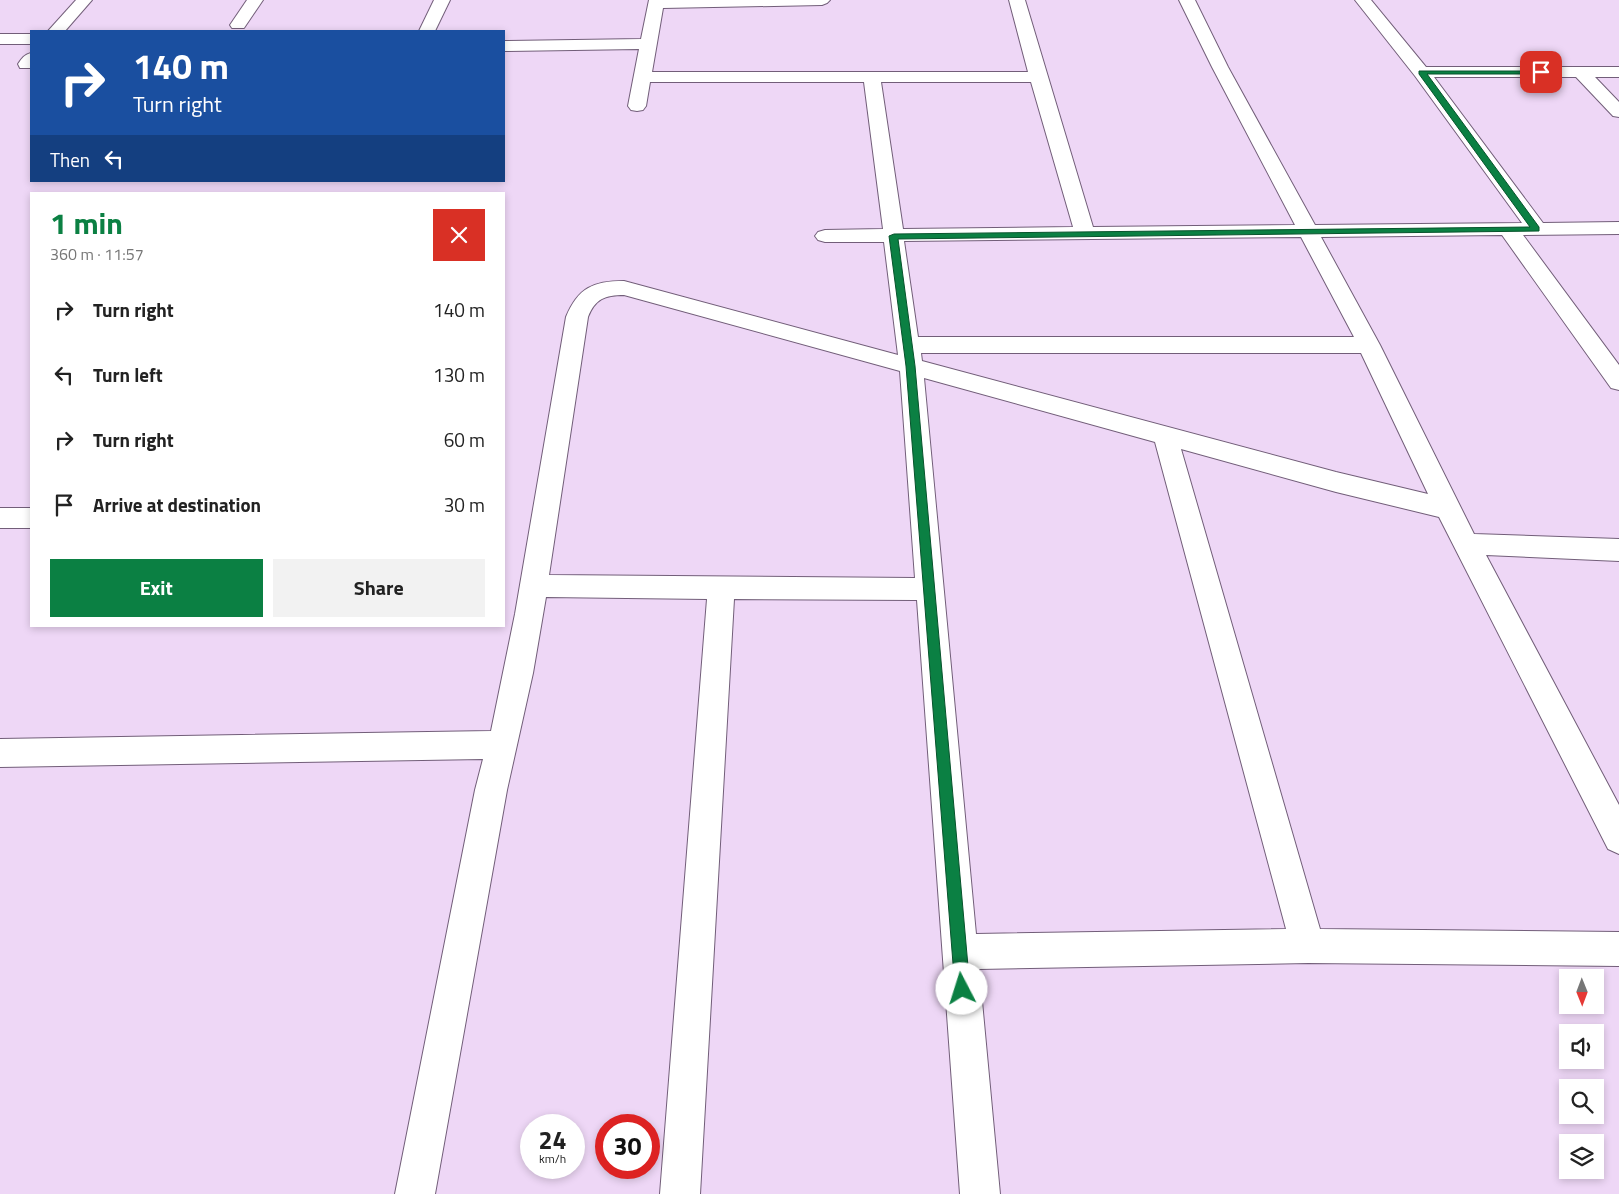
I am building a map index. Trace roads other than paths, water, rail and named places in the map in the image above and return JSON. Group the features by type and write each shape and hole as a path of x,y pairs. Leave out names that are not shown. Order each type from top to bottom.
{"street":[{"path":"57,30 84,0"},
{"path":"238,25 255,0"},
{"path":"428,30 442,0"},
{"path":"637,106 656,1 822,0"},
{"path":"1017,0 1085,233"},
{"path":"1187,0 1220,67 1369,345 1448,508 1619,838"},
{"path":"1363,0 1421,72 1536,229"},
{"path":"0,39 30,39"},
{"path":"507,46 648,44"},
{"path":"1421,72 1619,72"},
{"path":"1581,72 1619,112"},
{"path":"872,76 909,356 980,1194"},
{"path":"642,77 1038,77"},
{"path":"825,236 1619,228"},
{"path":"1508,229 1619,382"},
{"path":"415,1194 491,790 503,745 535,586 577,317 582,304 589,295 607,287 624,288 909,356 1165,434 1336,482 1448,508"},
{"path":"909,356 1369,345"},
{"path":"1165,434 1308,946"},
{"path":"0,518 30,518"},
{"path":"1467,544 1619,550"},
{"path":"535,586 928,589"},
{"path":"680,1194 720,588"},
{"path":"0,753 503,745"},
{"path":"959,952 1308,946 1619,949"}]}
